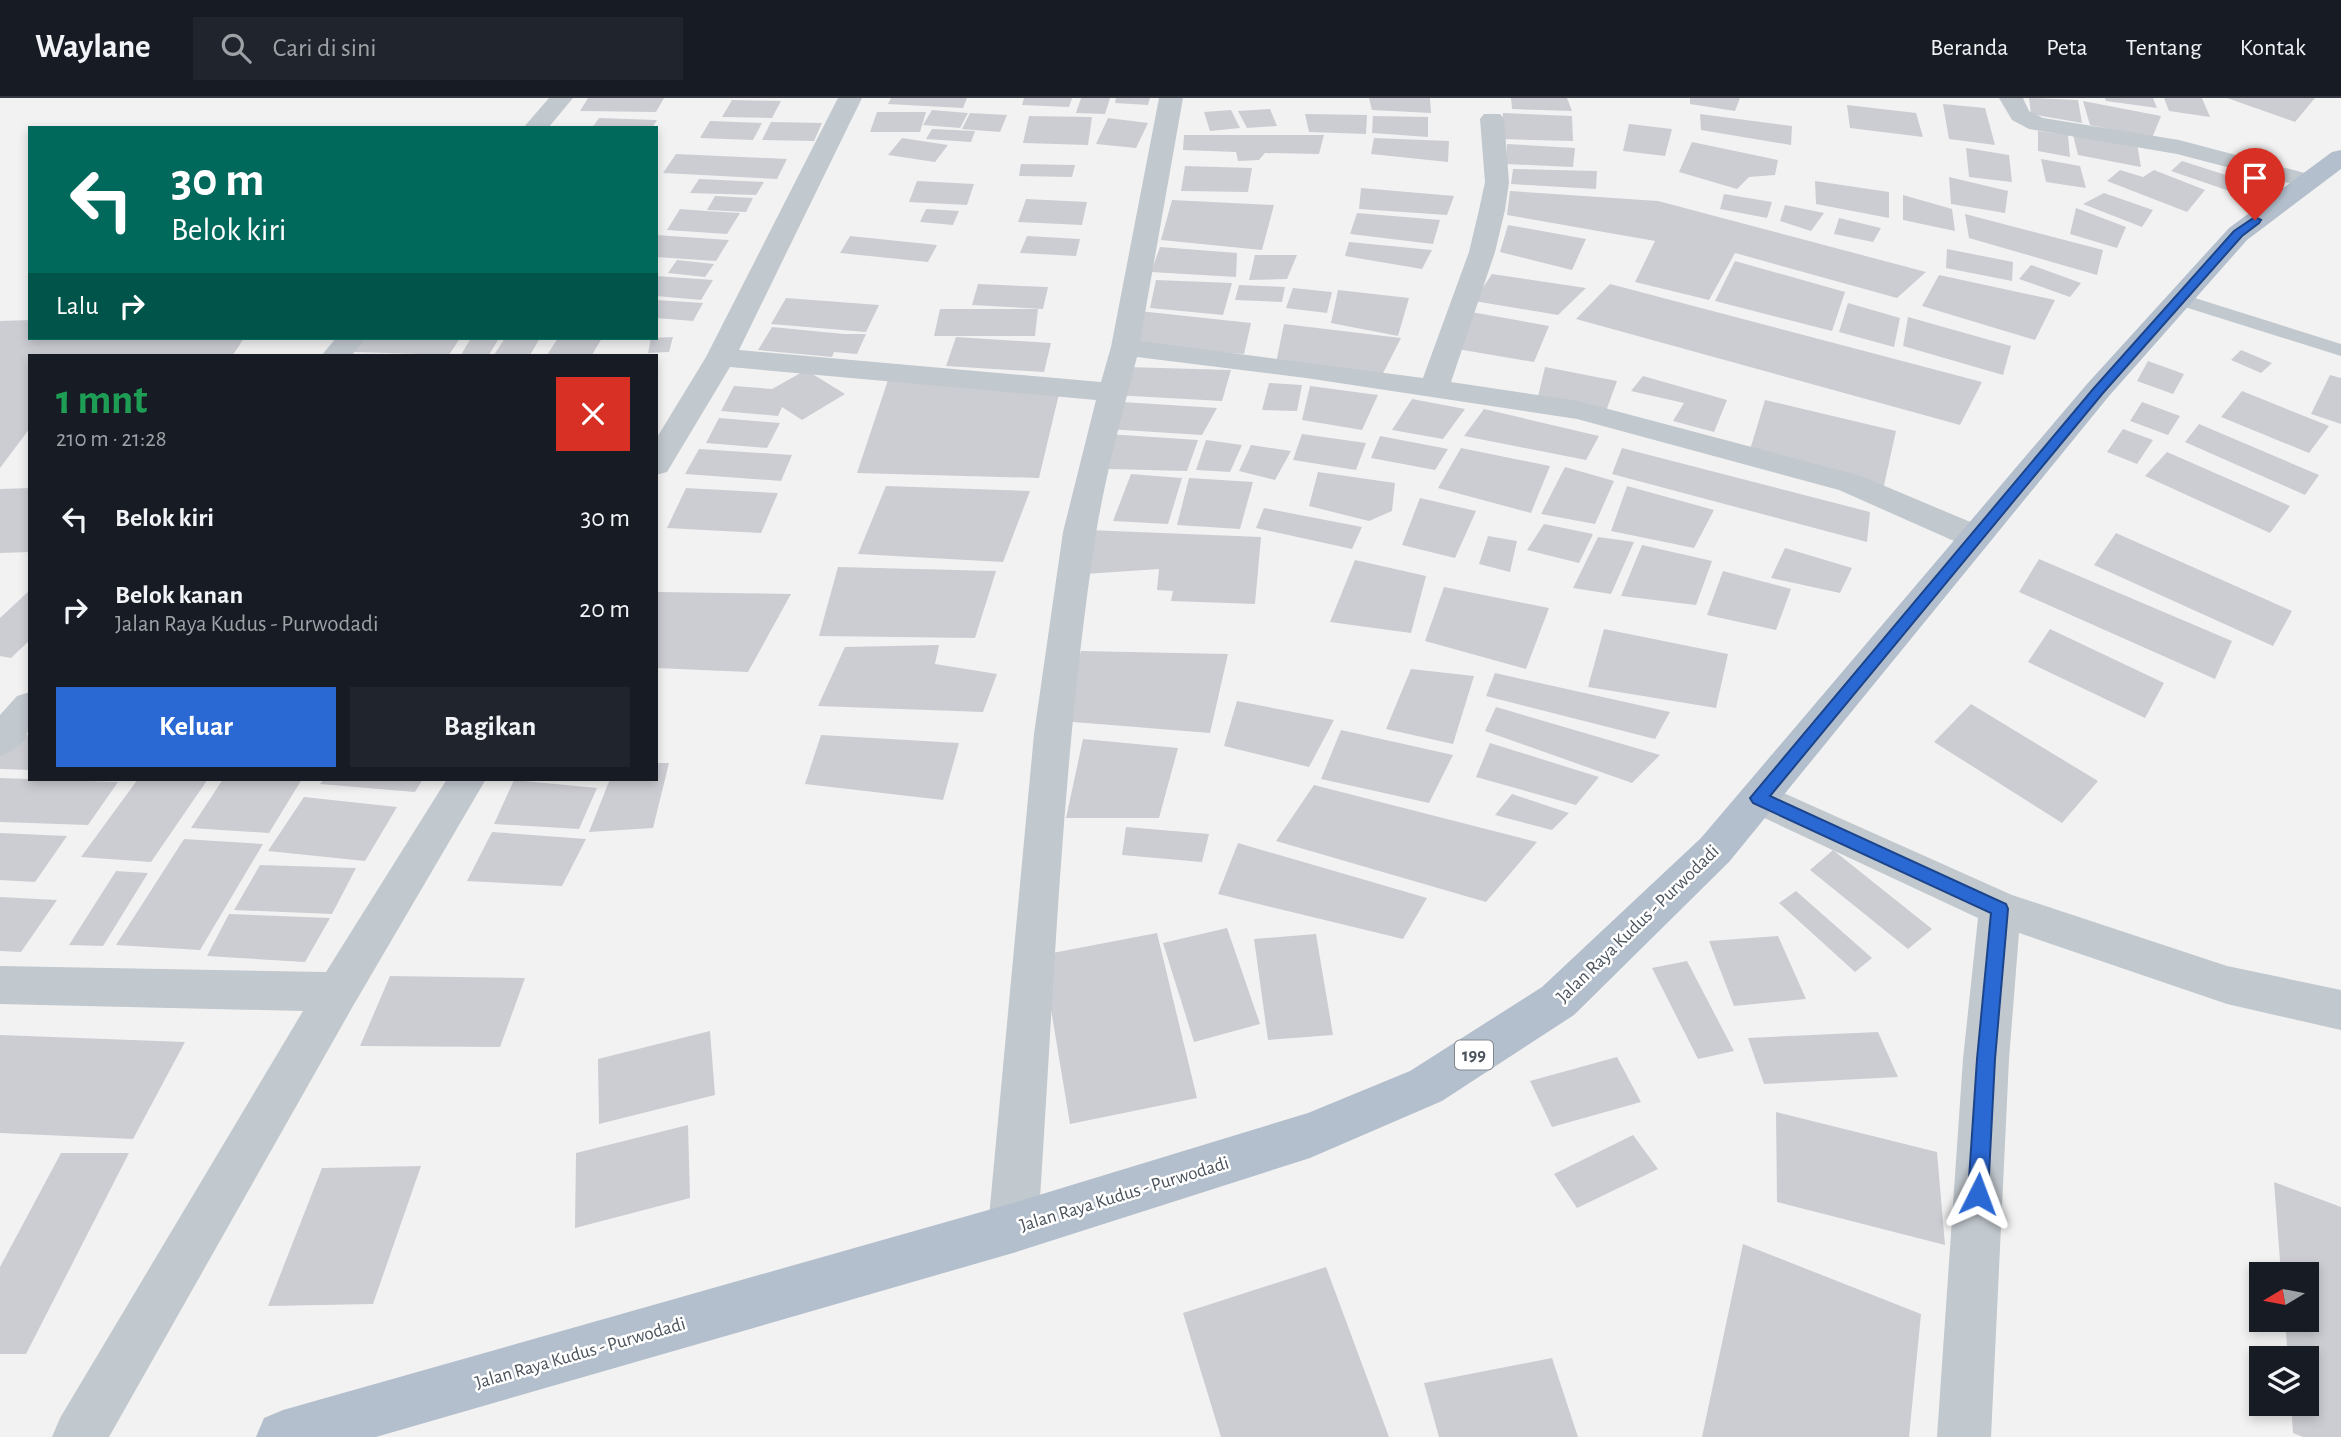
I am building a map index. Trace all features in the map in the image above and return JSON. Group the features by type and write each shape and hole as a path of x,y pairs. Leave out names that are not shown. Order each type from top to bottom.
{"main road":[{"name":"Jalan Raya Kudus - Purwodadi","path":"283,1437 1013,1228 1310,1135 1426,1086 1558,1001 1715,850 2098,390 2238,233 2341,157"}],"street":[{"path":"537,126 561,98"},
{"path":"658,462 721,357 850,98"},
{"path":"1013,1228 1053,734 1080,532 1125,347 1171,98"},
{"path":"2011,98 2021,115 2037,124 2179,146 2307,181"},
{"path":"1434,388 1460,308 1482,252 1492,210 1497,183 1492,119"},
{"path":"337,354 350,340"},
{"path":"1125,347 1578,410 1850,483 1975,537"},
{"path":"721,357 1112,392"},
{"path":"0,741 28,708"},
{"path":"79,1437 338,992 466,781"},
{"path":"1759,798 2000,909 2227,985 2341,1010"},
{"path":"1964,1437 1986,1059 2000,909"},
{"path":"0,985 338,992"}],"lane":[{"path":"2179,299 2341,350"}],"building":[{"path":"588,98 664,98 656,112 580,111"},
{"path":"891,98 967,98 963,108 888,104"},
{"path":"1024,98 1072,98 1069,107 1022,105"},
{"path":"1081,98 1110,98 1105,114 1076,113"},
{"path":"1116,98 1150,98 1148,105 1115,103"},
{"path":"1369,98 1430,98 1431,113 1372,110"},
{"path":"1511,98 1567,98 1572,111 1512,109"},
{"path":"1690,98 1740,98 1735,111 1690,104"},
{"path":"2029,98 2078,100 2082,123 2031,114"},
{"path":"2105,98 2153,98 2157,108 2106,101"},
{"path":"2164,98 2202,98 2210,117 2169,111"},
{"path":"2227,98 2315,98 2295,122"},
{"path":"732,100 781,101 772,118 722,117"},
{"path":"2083,101 2161,116 2152,138 2090,125"},
{"path":"1943,104 1985,108 1995,145 1949,139"},
{"path":"1847,105 1916,113 1923,137 1850,128"},
{"path":"1270,109 1277,126 1247,128 1238,111"},
{"path":"932,110 968,113 960,128 923,125"},
{"path":"1231,110 1240,128 1210,131 1204,112"},
{"path":"877,112 926,112 920,132 870,132"},
{"path":"970,113 1007,115 1000,132 962,129"},
{"path":"1503,113 1572,116 1573,141 1500,139"},
{"path":"1305,114 1367,115 1366,134 1309,132"},
{"path":"1700,114 1792,126 1791,145 1701,130"},
{"path":"1029,116 1092,117 1088,145 1023,143"},
{"path":"1373,116 1428,117 1428,137 1372,133"},
{"path":"599,118 657,120 653,126 593,126"},
{"path":"1108,118 1148,123 1136,148 1096,144"},
{"path":"710,121 762,123 753,140 700,138"},
{"path":"771,122 822,123 814,141 762,140"},
{"path":"1629,124 1672,129 1665,156 1623,151"},
{"path":"932,129 975,131 971,142 926,139"},
{"path":"2038,131 2068,135 2070,157 2038,151"},
{"path":"1184,135 1324,135 1319,154 1265,153 1259,160 1238,161 1236,152 1183,150"},
{"path":"2073,135 2137,144 2141,167 2078,155"},
{"path":"902,138 948,145 935,162 888,155"},
{"path":"1374,138 1449,141 1448,162 1371,154"},
{"path":"1692,142 1778,160 1775,175 1749,177 1737,189 1679,172"},
{"path":"1507,144 1575,148 1573,167 1506,164"},
{"path":"1966,148 2009,155 2012,182 1969,177"},
{"path":"676,154 787,159 777,179 663,173"},
{"path":"2041,159 2080,166 2086,188 2046,182"},
{"path":"2182,161 2254,184 2241,195 2171,171"},
{"path":"1021,164 1075,165 1072,177 1019,176"},
{"path":"1185,166 1252,168 1248,192 1181,191"},
{"path":"1513,169 1597,171 1596,189 1511,184"},
{"path":"2120,170 2143,177 2154,170 2205,190 2187,212 2107,181"},
{"path":"1949,177 2008,191 2005,213 1951,204"},
{"path":"699,179 764,182 756,195 690,193"},
{"path":"917,181 974,184 967,205 909,202"},
{"path":"1815,181 1889,192 1889,218 1816,204"},
{"path":"1361,188 1454,196 1447,215 1359,209"},
{"path":"1510,191 1658,201 1926,272 1897,298 1735,253 1709,300 1635,282 1655,241 1507,215"},
{"path":"2104,193 2153,210 2142,227 2083,204"},
{"path":"1724,194 1772,202 1767,218 1720,209"},
{"path":"1903,195 1952,209 1955,231 1903,220"},
{"path":"715,196 753,198 746,212 707,210"},
{"path":"1026,199 1087,202 1082,225 1018,222"},
{"path":"1172,200 1274,205 1262,250 1161,240"},
{"path":"1785,205 1824,213 1811,231 1780,221"},
{"path":"2076,208 2126,227 2117,248 2070,234"},
{"path":"680,209 740,213 727,234 667,230"},
{"path":"926,209 959,211 953,225 920,222"},
{"path":"1357,213 1440,220 1433,244 1350,234"},
{"path":"1965,214 2103,250 2097,275 1969,238"},
{"path":"1839,218 1881,228 1873,242 1834,234"},
{"path":"1508,225 1586,239 1572,270 1500,252"},
{"path":"658,235 729,240 716,261 658,257"},
{"path":"850,236 937,245 928,262 840,253"},
{"path":"1027,236 1080,239 1076,256 1020,253"},
{"path":"1349,242 1432,250 1422,269 1345,256"},
{"path":"1160,247 1237,253 1236,277 1151,272"},
{"path":"1947,249 2013,262 2012,281 1946,268"},
{"path":"1255,255 1297,255 1287,279 1249,280"},
{"path":"677,260 714,264 705,277 668,273"},
{"path":"1735,261 1845,292 1832,331 1715,301"},
{"path":"2031,265 2081,283 2070,297 2019,279"},
{"path":"1492,274 1586,288 1558,315 1474,301"},
{"path":"1939,275 2055,300 2035,340 1922,306"},
{"path":"658,276 713,280 701,300 658,296"},
{"path":"1156,280 1232,283 1223,315 1150,308"},
{"path":"978,284 1048,287 1043,309 972,305"},
{"path":"1610,284 1982,382 1960,425 1576,319"},
{"path":"1239,285 1285,287 1282,302 1235,300"},
{"path":"1293,288 1332,292 1327,313 1286,308"},
{"path":"1338,290 1409,298 1398,336 1331,323"},
{"path":"786,298 879,305 866,332 771,324"},
{"path":"658,300 703,303 693,321 658,318"},
{"path":"1848,303 1900,318 1894,347 1839,332"},
{"path":"940,309 1038,309 1035,336 934,336"},
{"path":"1139,311 1251,323 1244,354 1132,346"},
{"path":"1471,312 1549,326 1534,362 1457,349"},
{"path":"1908,317 2011,346 2003,375 1903,346"},
{"path":"28,320 28,340 243,340 234,354 28,354 28,431 0,468 0,321"},
{"path":"1284,324 1401,338 1381,377 1276,363"},
{"path":"772,327 866,334 857,354 834,352 832,357 758,350"},
{"path":"673,337 669,352 648,353 651,340 658,340 658,338"},
{"path":"956,337 1051,343 1044,372 946,366"},
{"path":"363,340 459,340 450,354 354,352"},
{"path":"470,340 498,340 490,354 462,354"},
{"path":"504,340 539,340 531,354 495,354"},
{"path":"557,340 601,340 593,354 548,354"},
{"path":"2241,350 2272,363 2261,373 2231,360"},
{"path":"2148,361 2184,374 2173,394 2137,381"},
{"path":"1126,367 1231,370 1222,401 1113,395"},
{"path":"1545,367 1617,381 1605,414 1537,401"},
{"path":"806,370 845,394 802,420 782,407 778,416 721,411 734,386 772,389"},
{"path":"2330,375 2341,378 2341,424 2311,414"},
{"path":"1643,376 1727,400 1714,432 1673,421 1684,403 1631,391"},
{"path":"889,377 1059,394 1039,478 857,473"},
{"path":"1269,383 1302,385 1297,411 1262,410"},
{"path":"1310,386 1378,395 1362,430 1302,420"},
{"path":"2242,391 2329,426 2309,453 2221,417"},
{"path":"1412,399 1465,409 1443,439 1392,430"},
{"path":"1765,400 1896,431 1883,490 1749,453"},
{"path":"1122,402 1217,408 1202,435 1107,429"},
{"path":"2142,402 2180,416 2168,435 2130,421"},
{"path":"1484,409 1599,436 1586,460 1464,436"},
{"path":"719,418 780,423 767,448 706,443"},
{"path":"2199,424 2319,475 2305,495 2185,442"},
{"path":"2123,429 2153,440 2137,464 2107,452"},
{"path":"1107,434 1198,440 1187,471 1109,469"},
{"path":"1302,434 1366,443 1356,470 1293,460"},
{"path":"1380,436 1448,449 1435,470 1371,458"},
{"path":"1206,440 1242,445 1230,472 1196,470"},
{"path":"1251,445 1291,451 1275,480 1239,471"},
{"path":"1461,448 1550,466 1531,513 1438,488"},
{"path":"1622,448 1870,512 1867,542 1612,474"},
{"path":"699,449 792,455 781,481 685,474"},
{"path":"2167,452 2290,506 2270,533 2145,476"},
{"path":"1565,467 1614,481 1595,524 1541,514"},
{"path":"1318,472 1395,483 1392,511 1369,521 1309,506"},
{"path":"1131,474 1182,478 1168,524 1113,521"},
{"path":"1189,478 1253,482 1240,529 1177,525"},
{"path":"886,486 1030,491 1003,562 858,554"},
{"path":"1627,486 1714,510 1694,548 1611,531"},
{"path":"28,488 28,552 0,553 0,489"},
{"path":"686,488 778,493 761,533 667,528"},
{"path":"1420,498 1476,511 1455,558 1402,545"},
{"path":"1264,508 1362,527 1352,549 1256,528"},
{"path":"1544,524 1593,534 1579,563 1527,550"},
{"path":"1088,530 1261,537 1255,604 1171,601 1173,591 1157,590 1159,569 1085,574"},
{"path":"2116,533 2292,611 2273,646 2094,565"},
{"path":"1488,536 1517,541 1510,572 1479,564"},
{"path":"1598,537 1634,542 1611,594 1573,588"},
{"path":"1642,545 1712,561 1696,605 1621,596"},
{"path":"1785,548 1852,568 1840,593 1771,578"},
{"path":"2039,559 2232,641 2215,679 2019,592"},
{"path":"1355,560 1426,576 1411,633 1330,622"},
{"path":"838,567 996,571 975,638 819,636"},
{"path":"1723,571 1791,589 1776,630 1707,615"},
{"path":"1444,587 1549,608 1526,669 1425,641"},
{"path":"28,592 28,642 11,658 0,656 0,618"},
{"path":"658,592 791,594 748,672 658,668"},
{"path":"1604,629 1728,654 1716,708 1588,687"},
{"path":"2050,629 2164,683 2145,718 2028,662"},
{"path":"939,645 935,664 997,674 983,712 818,706 845,647"},
{"path":"1081,651 1228,654 1210,733 1061,721"},
{"path":"1411,669 1474,676 1453,744 1386,729"},
{"path":"1495,673 1670,712 1655,739 1486,696"},
{"path":"1237,701 1334,720 1309,767 1224,746"},
{"path":"1971,704 2098,781 2062,823 1934,742"},
{"path":"1496,707 1660,755 1632,783 1485,731"},
{"path":"1341,730 1453,755 1429,803 1321,779"},
{"path":"10,734 28,735 28,770 0,769 0,747"},
{"path":"821,735 959,743 943,800 805,784"},
{"path":"1083,739 1178,748 1159,818 1066,818"},
{"path":"1490,743 1599,777 1576,805 1476,777"},
{"path":"658,763 669,763 653,828 589,832 609,781 658,781"},
{"path":"0,778 118,782 88,825 0,822"},
{"path":"137,781 207,781 151,862 81,857"},
{"path":"222,781 301,781 269,833 191,828"},
{"path":"322,781 422,781 415,792 320,784"},
{"path":"514,781 597,788 579,829 494,824"},
{"path":"1314,785 1537,842 1486,902 1276,841"},
{"path":"1512,794 1569,813 1552,830 1495,815"},
{"path":"304,797 397,807 365,861 268,851"},
{"path":"1126,827 1209,834 1202,862 1122,855"},
{"path":"492,832 586,839 562,886 467,881"},
{"path":"0,833 67,836 35,882 0,880"},
{"path":"184,839 263,844 200,950 116,945"},
{"path":"1238,843 1427,898 1403,939 1218,894"},
{"path":"1833,850 1932,929 1908,949 1810,870"},
{"path":"260,865 356,868 332,914 234,910"},
{"path":"116,871 148,873 103,946 69,945"},
{"path":"1796,891 1872,958 1855,972 1779,903"},
{"path":"0,897 57,900 21,952 0,951"},
{"path":"229,914 330,918 305,962 207,956"},
{"path":"1227,928 1260,1024 1194,1042 1163,943"},
{"path":"1157,933 1197,1098 1070,1124 1042,955"},
{"path":"1316,934 1333,1035 1268,1040 1254,939"},
{"path":"1778,936 1806,999 1734,1006 1709,941"},
{"path":"1687,961 1734,1051 1698,1059 1652,968"},
{"path":"390,976 525,978 500,1047 360,1046"},
{"path":"710,1031 715,1095 599,1124 598,1059"},
{"path":"1878,1032 1898,1077 1764,1084 1748,1038"},
{"path":"0,1035 185,1042 133,1139 0,1133"},
{"path":"1617,1057 1641,1102 1552,1127 1530,1081"},
{"path":"1776,1112 1937,1152 1945,1245 1777,1202"},
{"path":"688,1125 690,1198 575,1228 576,1153"},
{"path":"1633,1135 1658,1169 1577,1208 1554,1174"},
{"path":"61,1153 129,1153 26,1354 0,1354 0,1267"},
{"path":"421,1166 373,1304 268,1306 322,1168"},
{"path":"2274,1182 2341,1207 2341,1437 2303,1437 2293,1433 2292,1416 2319,1416 2319,1346 2287,1346 2286,1332 2319,1332 2319,1262 2280,1262"},
{"path":"1743,1244 1921,1314 1909,1437 1702,1437"},
{"path":"1326,1267 1389,1437 1221,1437 1183,1313"},
{"path":"1552,1358 1578,1437 1439,1437 1424,1383"}],"route":[{"path":"1978,1194 1986,1059 2000,909 1759,798 2098,390 2238,233 2255,220"}]}
